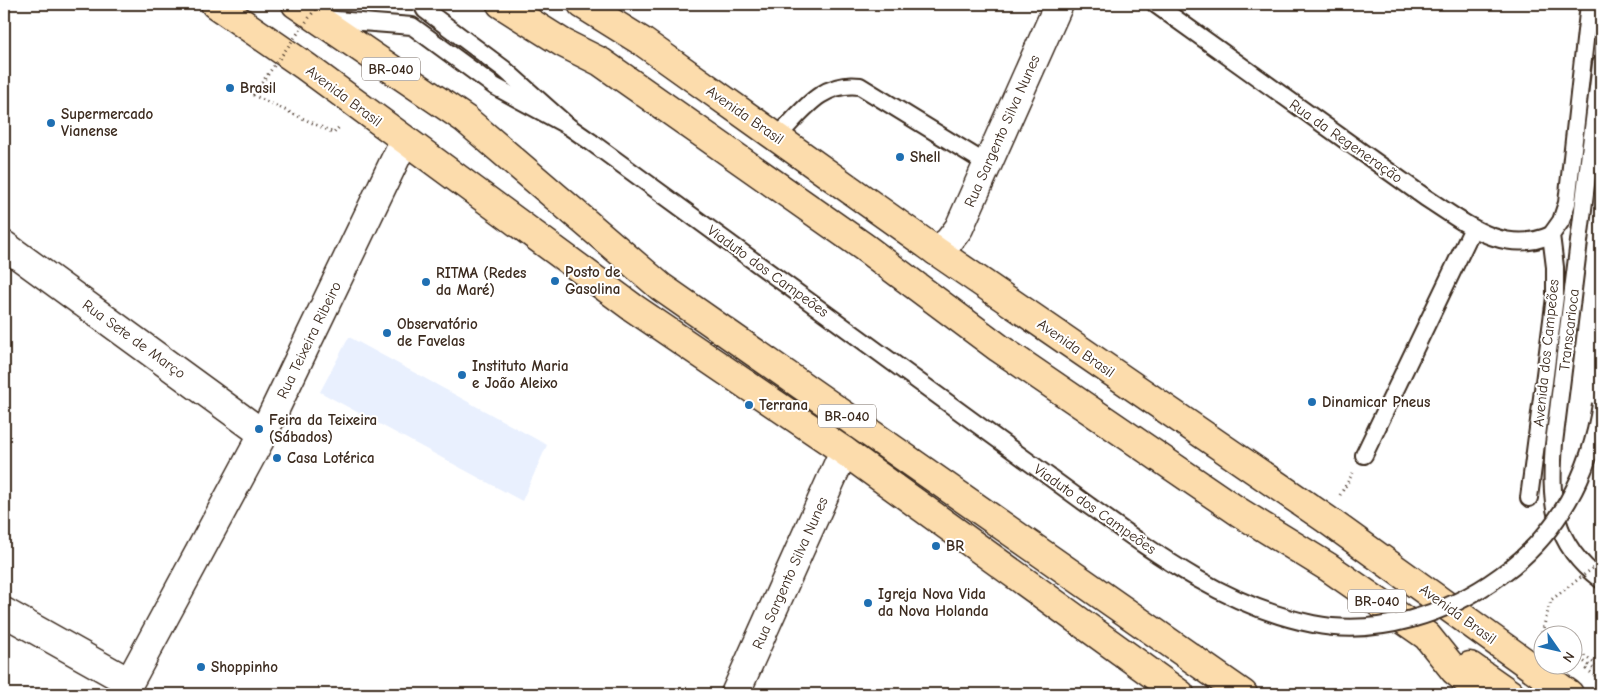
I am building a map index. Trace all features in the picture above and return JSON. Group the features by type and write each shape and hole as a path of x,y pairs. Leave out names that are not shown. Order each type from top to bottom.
{"highway":[{"name":"Avenida Brasil","path":"215,4 305,66 404,141 632,307 844,451 1180,694"},
{"name":"BR-040","path":"501,4 563,43 601,62 864,247 999,348 1239,512 1328,567 1427,636 1455,671 1483,694"},
{"name":"Avenida Brasil","path":"582,4 643,42 936,251 1326,519 1569,694"},
{"name":"BR-040","path":"310,9 465,119 661,287 1243,694"},
{"path":"1427,636 1510,694"}],"street":[{"name":"Rua Sargento Silva Nunes","path":"936,251 959,228 1059,4"},
{"name":"Rua Teixeira Ribeiro","path":"126,688 264,434 404,141"},
{"name":"Rua Sete de Março","path":"4,245 264,434"},
{"name":"Rua Sargento Silva Nunes","path":"735,694 844,451"},
{"path":"4,612 126,688"}],"lane":[{"path":"422,4 425,10 504,69 568,126"},
{"name":"Rua da Regeneração","path":"1154,4 1418,193 1473,228 1503,240 1520,243 1536,241 1551,235"},
{"path":"1551,235 1561,221 1567,203 1589,4"},
{"path":"310,9 412,26 494,86 568,126"},
{"name":"Transcarioca","path":"1601,64 1554,443 1552,487 1554,510 1565,538 1584,566 1601,580"},
{"path":"777,137 824,91 845,84 853,85 860,86 988,164"},
{"name":"Viaduto dos Campeões","path":"568,126 1116,525 1218,591 1262,610 1291,619 1337,627 1360,627 1393,623 1453,603 1498,578 1537,544 1571,498 1589,455 1601,404"},
{"path":"1364,455 1473,228"},
{"name":"Avenida dos Campeões","path":"1530,498 1555,297 1555,267 1551,235"}],"path":[{"path":"310,9 253,95 334,133 342,123"},
{"path":"1326,519 1364,455"},
{"path":"1544,626 1551,600 1601,562"},
{"path":"1582,654 1601,668"},
{"path":"1582,660 1601,674"}],"shaded area":[{"path":"349,337 547,445 522,501 320,392"}],"place":[{"name":"Brasil","path":"230,88"},
{"name":"Supermercado Vianense","path":"51,123"},
{"name":"Shell","path":"900,157"},
{"name":"Posto de Gasolina","path":"555,281"},
{"name":"RITMA (Redes da Maré)","path":"426,282"},
{"name":"Observatório de Favelas","path":"387,333"},
{"name":"Instituto Maria e João Aleixo","path":"462,375"},
{"name":"Dinamicar Pneus","path":"1312,402"},
{"name":"Terrana","path":"749,405"},
{"name":"Feira da Teixeira (Sábados)","path":"259,429"},
{"name":"Casa Lotérica","path":"277,458"},
{"name":"BR","path":"936,546"},
{"name":"Igreja Nova Vida da Nova Holanda","path":"868,603"},
{"name":"Shoppinho","path":"201,667"}]}
